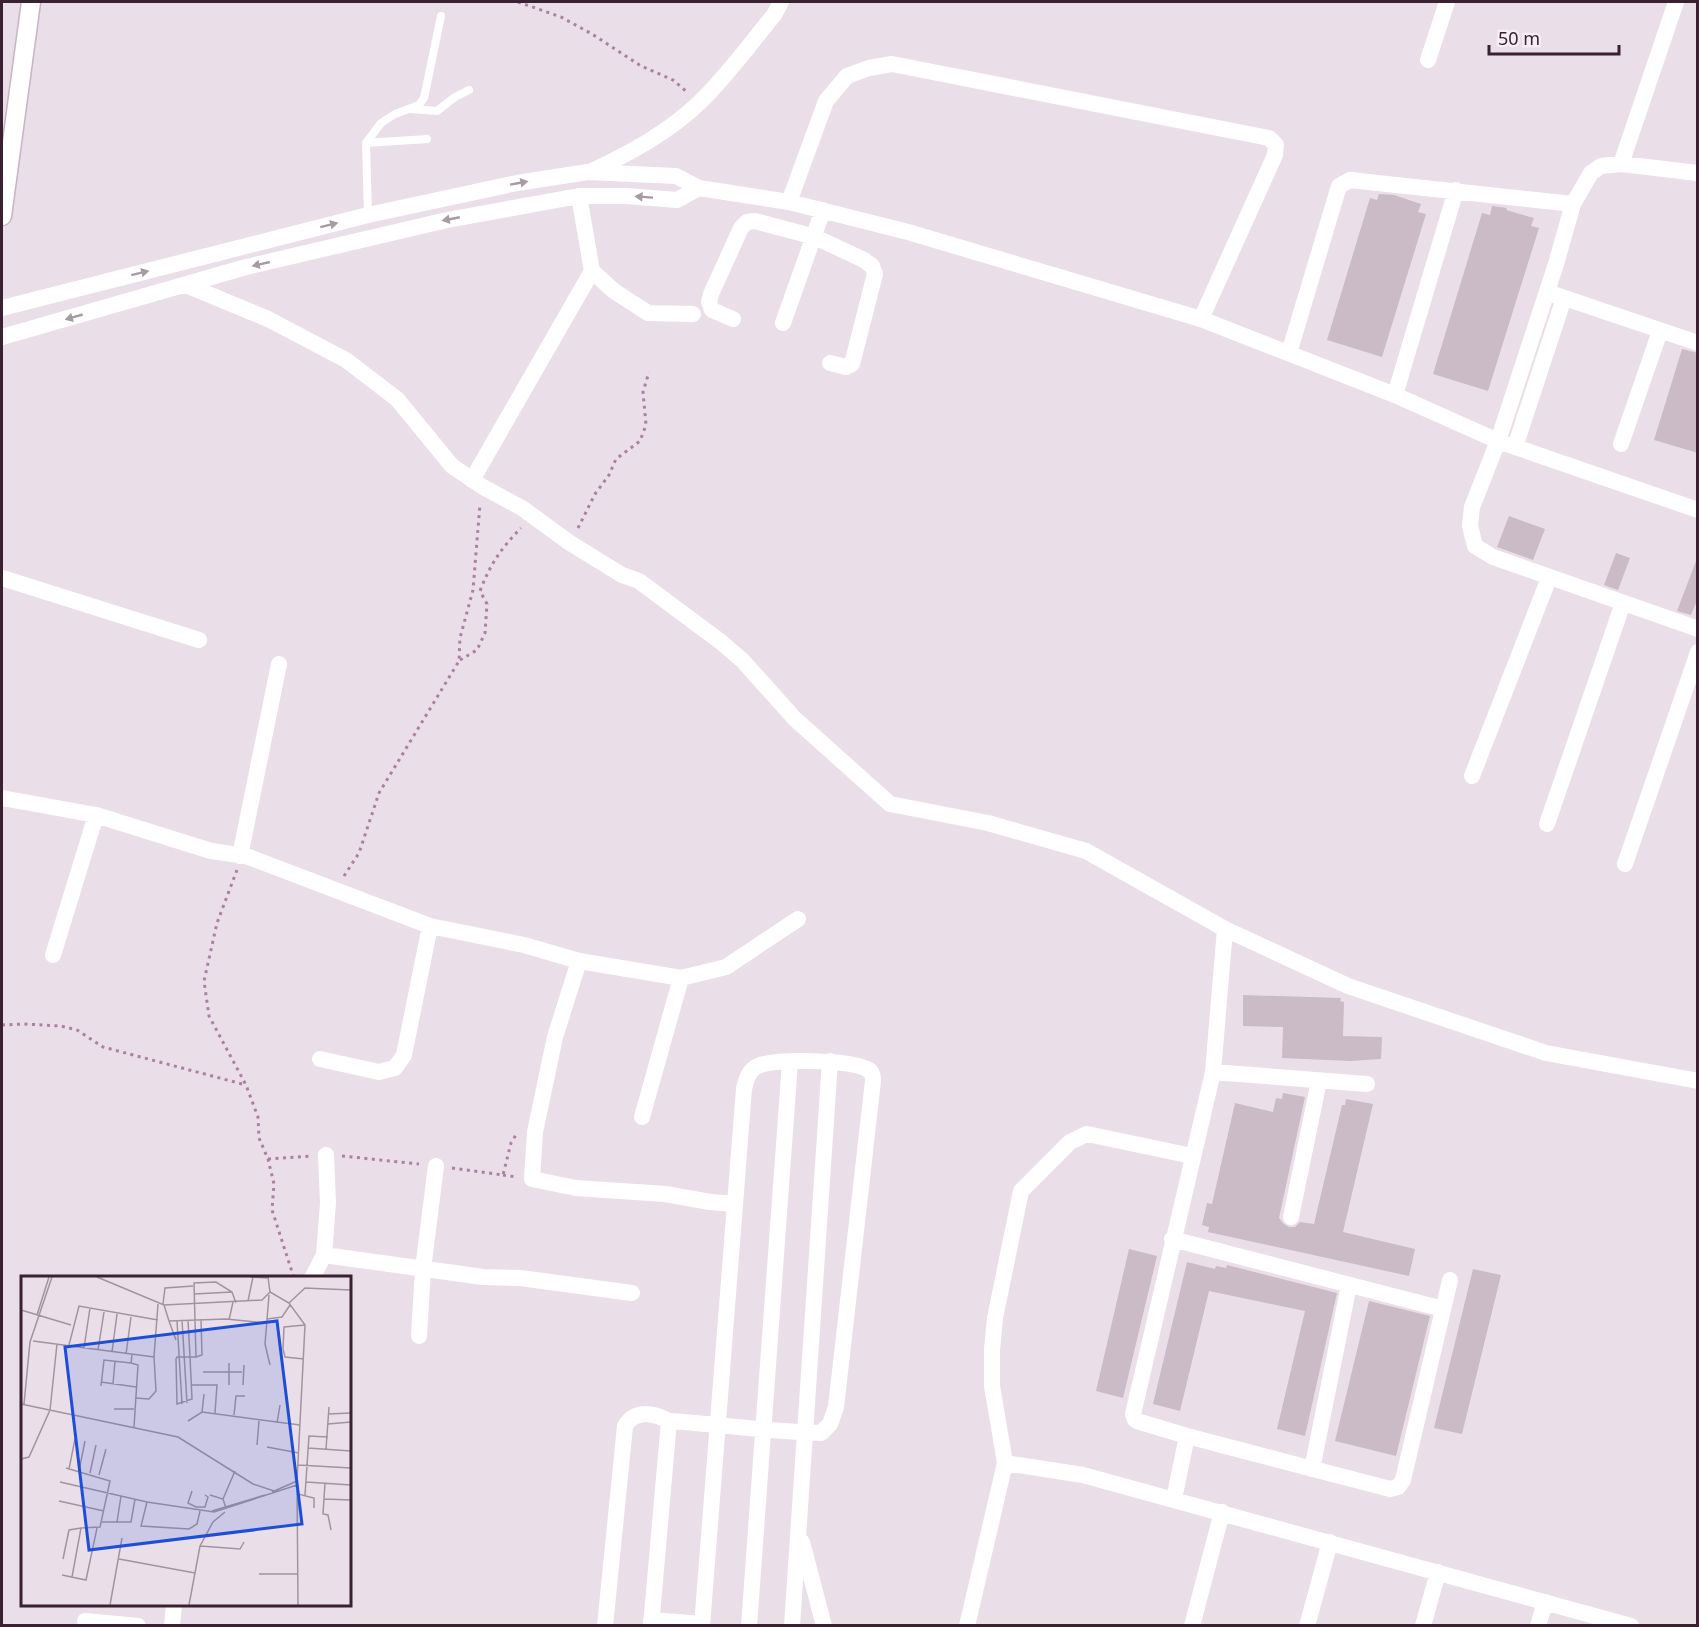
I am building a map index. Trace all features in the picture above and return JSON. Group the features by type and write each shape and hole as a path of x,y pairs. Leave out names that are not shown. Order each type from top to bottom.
{"street":[{"path":"2,216 31,2"},
{"path":"588,172 648,141 683,117 700,102 774,15 782,2"},
{"path":"1428,60 1447,2"},
{"path":"1621,164 1676,2"},
{"path":"789,202 826,101 847,76 869,68 892,64 1269,138 1276,145 1275,155 1201,320"},
{"path":"1698,173 1621,164 1601,166 1594,170 1573,204 1498,441 1472,507 1470,526 1475,546 1493,557 1698,629"},
{"path":"2,308 368,215 517,183 588,172 676,176 699,188 789,202 908,232 1201,320 1395,395 1498,441 1698,510"},
{"path":"1289,353 1339,186 1350,180 1573,204"},
{"path":"2,337 246,267 447,220 579,196 626,196 677,200 699,188"},
{"path":"1395,395 1456,190"},
{"path":"579,196 592,271 614,291 648,313 693,314"},
{"path":"783,323 823,210"},
{"path":"733,320 712,310 709,302 741,228 747,222 755,220 814,237 864,260 872,266 875,274 852,364 846,367 830,363"},
{"path":"477,484 592,271"},
{"path":"186,285 268,319 346,360 397,399 452,466 477,484 522,508 570,543 622,575 639,581 721,642 743,661 795,720 890,804 988,823 1086,851 1225,929 1348,986 1546,1053 1698,1081"},
{"path":"1547,292 1698,343"},
{"path":"1515,447 1564,298"},
{"path":"1621,444 1660,331"},
{"path":"2,578 199,640"},
{"path":"1472,776 1548,578"},
{"path":"1547,824 1623,603"},
{"path":"1625,864 1698,652"},
{"path":"243,856 279,663"},
{"path":"2,798 96,815 211,851 243,856 271,864 293,876 430,926 524,945 579,961 681,978 726,967 798,919"},
{"path":"53,955 96,815"},
{"path":"320,1059 379,1071 395,1068 404,1055 430,926"},
{"path":"1225,929 1213,1072 1172,1239 1133,1414 1135,1420 1187,1436 1390,1489 1398,1486 1403,1480 1450,1280"},
{"path":"579,961 555,1037 535,1132 532,1179 576,1188 665,1194 735,1204"},
{"path":"642,1117 681,978"},
{"path":"792,1626 830,1061"},
{"path":"605,1626 625,1426 628,1421 644,1413 669,1421 718,1424 804,1433 820,1433 830,1424 836,1407 873,1081 873,1074 868,1069 830,1061 757,1066 748,1076 744,1089 718,1424 702,1625 651,1623 669,1421"},
{"path":"750,1626 790,1062"},
{"path":"1213,1072 1366,1084"},
{"path":"1291,1217 1319,1081"},
{"path":"968,1626 1005,1463 992,1386 992,1350 995,1318 1021,1191 1070,1142 1087,1134 1192,1156"},
{"path":"313,1276 324,1255 328,1203 326,1155"},
{"path":"419,1336 423,1269 436,1166"},
{"path":"1172,1239 1443,1309"},
{"path":"324,1255 483,1277 520,1278 632,1293"},
{"path":"1312,1469 1349,1285"},
{"path":"1174,1499 1187,1436"},
{"path":"1005,1463 1083,1475 1631,1626"},
{"path":"1192,1626 1222,1512"},
{"path":"798,1526 824,1626"},
{"path":"1307,1626 1330,1542"},
{"path":"1423,1626 1438,1572"},
{"path":"1538,1626 1545,1602"},
{"path":"172,1626 174,1606"},
{"path":"85,1617 138,1626"}],"lane":[{"path":"368,215 366,143 381,123 394,114 419,105 424,98 441,16"},
{"path":"411,109 437,111 455,97 469,90"},
{"path":"366,143 427,139"}],"path":[{"path":"518,2 561,17 592,34 641,66 674,80 700,102"},
{"path":"570,543 616,459 640,441 646,425 643,392 649,372"},
{"path":"459,661 460,638 473,590 477,484"},
{"path":"334,890 359,853 379,793 459,661 477,650 485,633 488,604 480,591 489,568 509,539 533,516"},
{"path":"243,856 217,923 204,981 209,1016 246,1085 258,1118 259,1138 268,1159 274,1184 272,1210 293,1276"},
{"path":"2,1025 62,1026 77,1030 103,1047 246,1085"},
{"path":"268,1159 326,1155 503,1174 511,1143 518,1132 535,1132"}],"building":[{"path":"1379,194 1394,195 1421,204 1418,212 1426,214 1382,357 1327,340 1370,198 1377,200"},
{"path":"1492,206 1507,208 1506,210 1534,218 1531,226 1539,228 1488,391 1433,374 1482,213 1490,215"},
{"path":"1682,349 1698,353 1698,453 1654,440"},
{"path":"1509,516 1545,529 1533,560 1497,547"},
{"path":"1616,553 1630,558 1618,590 1604,585"},
{"path":"1696,561 1698,598 1691,615 1677,611"},
{"path":"1243,995 1341,998 1340,1001 1344,1002 1343,1036 1382,1037 1381,1059 1350,1061 1282,1058 1283,1027 1243,1026"},
{"path":"1283,1093 1305,1097 1279,1218 1289,1227 1295,1227 1300,1222 1314,1224 1342,1105 1345,1105 1346,1099 1373,1104 1343,1232 1415,1249 1409,1276 1208,1232 1209,1227 1202,1225 1207,1203 1212,1204 1235,1103 1273,1112 1276,1098 1282,1099"},
{"path":"1129,1249 1157,1256 1123,1398 1096,1391"},
{"path":"1187,1262 1215,1269 1216,1266 1226,1268 1227,1265 1337,1293 1305,1436 1277,1429 1305,1311 1209,1291 1180,1411 1153,1404"},
{"path":"1473,1269 1501,1275 1462,1434 1434,1428"},
{"path":"1369,1301 1430,1316 1396,1456 1335,1441"}]}
